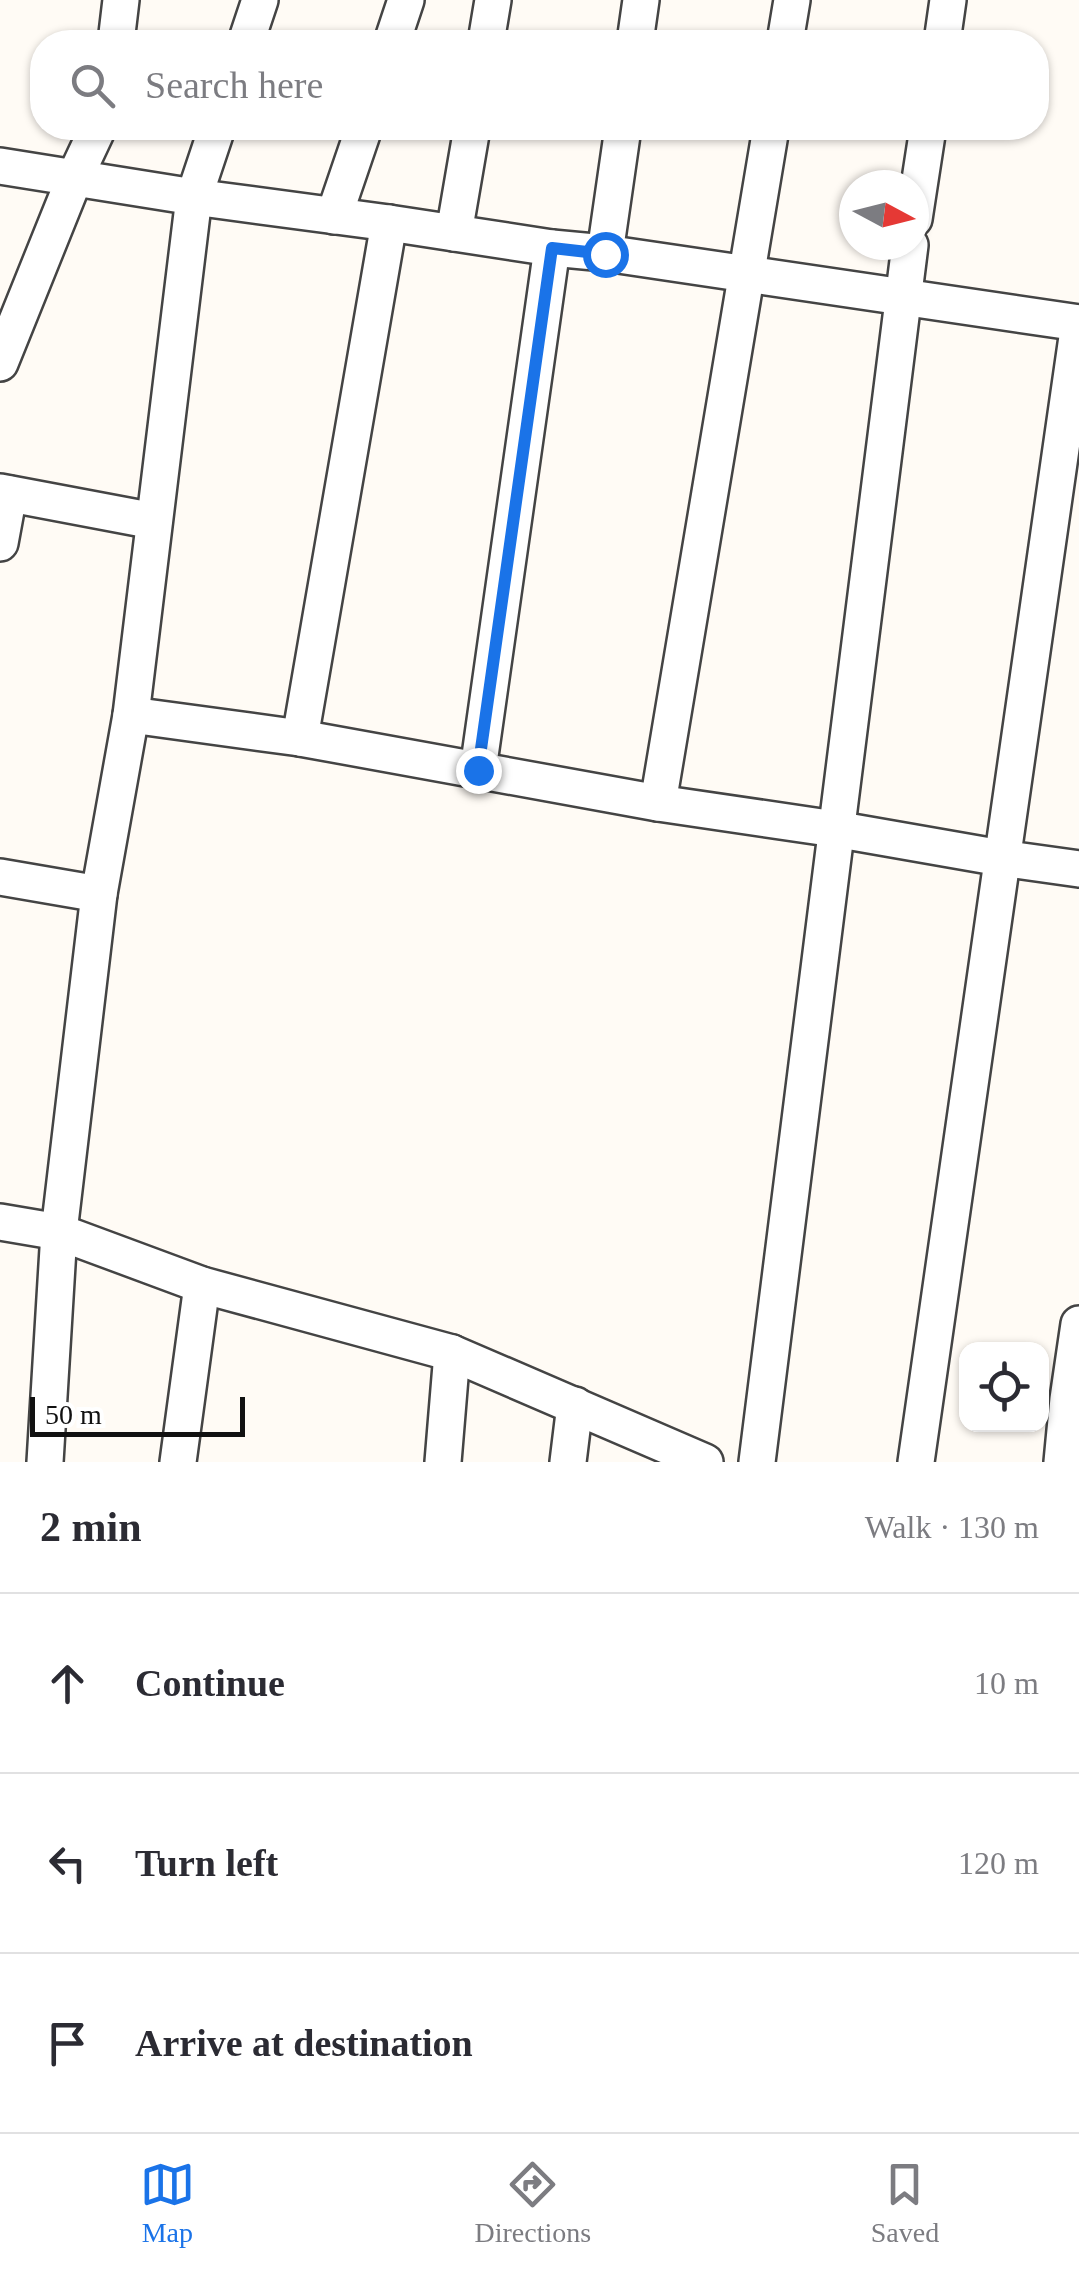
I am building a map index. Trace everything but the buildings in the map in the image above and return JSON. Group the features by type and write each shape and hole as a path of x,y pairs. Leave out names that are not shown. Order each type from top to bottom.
{"street":[{"path":"117,30 121,0"},
{"path":"250,30 260,0"},
{"path":"396,30 406,0"},
{"path":"488,30 493,0"},
{"path":"636,30 640,0"},
{"path":"787,30 792,0"},
{"path":"944,30 948,0"},
{"path":"0,362 92,140"},
{"path":"45,1462 59,1232 99,894 130,716 194,197 213,140"},
{"path":"334,216 360,140"},
{"path":"454,232 470,140"},
{"path":"605,254 621,140"},
{"path":"658,803 769,140"},
{"path":"922,170 926,140"},
{"path":"0,166 1079,323 916,1462"},
{"path":"300,738 389,223"},
{"path":"478,770 552,248"},
{"path":"756,1462 908,260"},
{"path":"0,543 4,493 154,521"},
{"path":"130,716 300,738 658,803 1079,869"},
{"path":"0,877 99,894"},
{"path":"0,1222 59,1232 202,1284 452,1352 705,1462"},
{"path":"178,1462 202,1284"},
{"path":"1062,1462 1073,1400 1079,1324"},
{"path":"443,1462 452,1352"},
{"path":"568,1462 575,1406"}],"route":[{"path":"478,770 552,248 605,254"}]}
